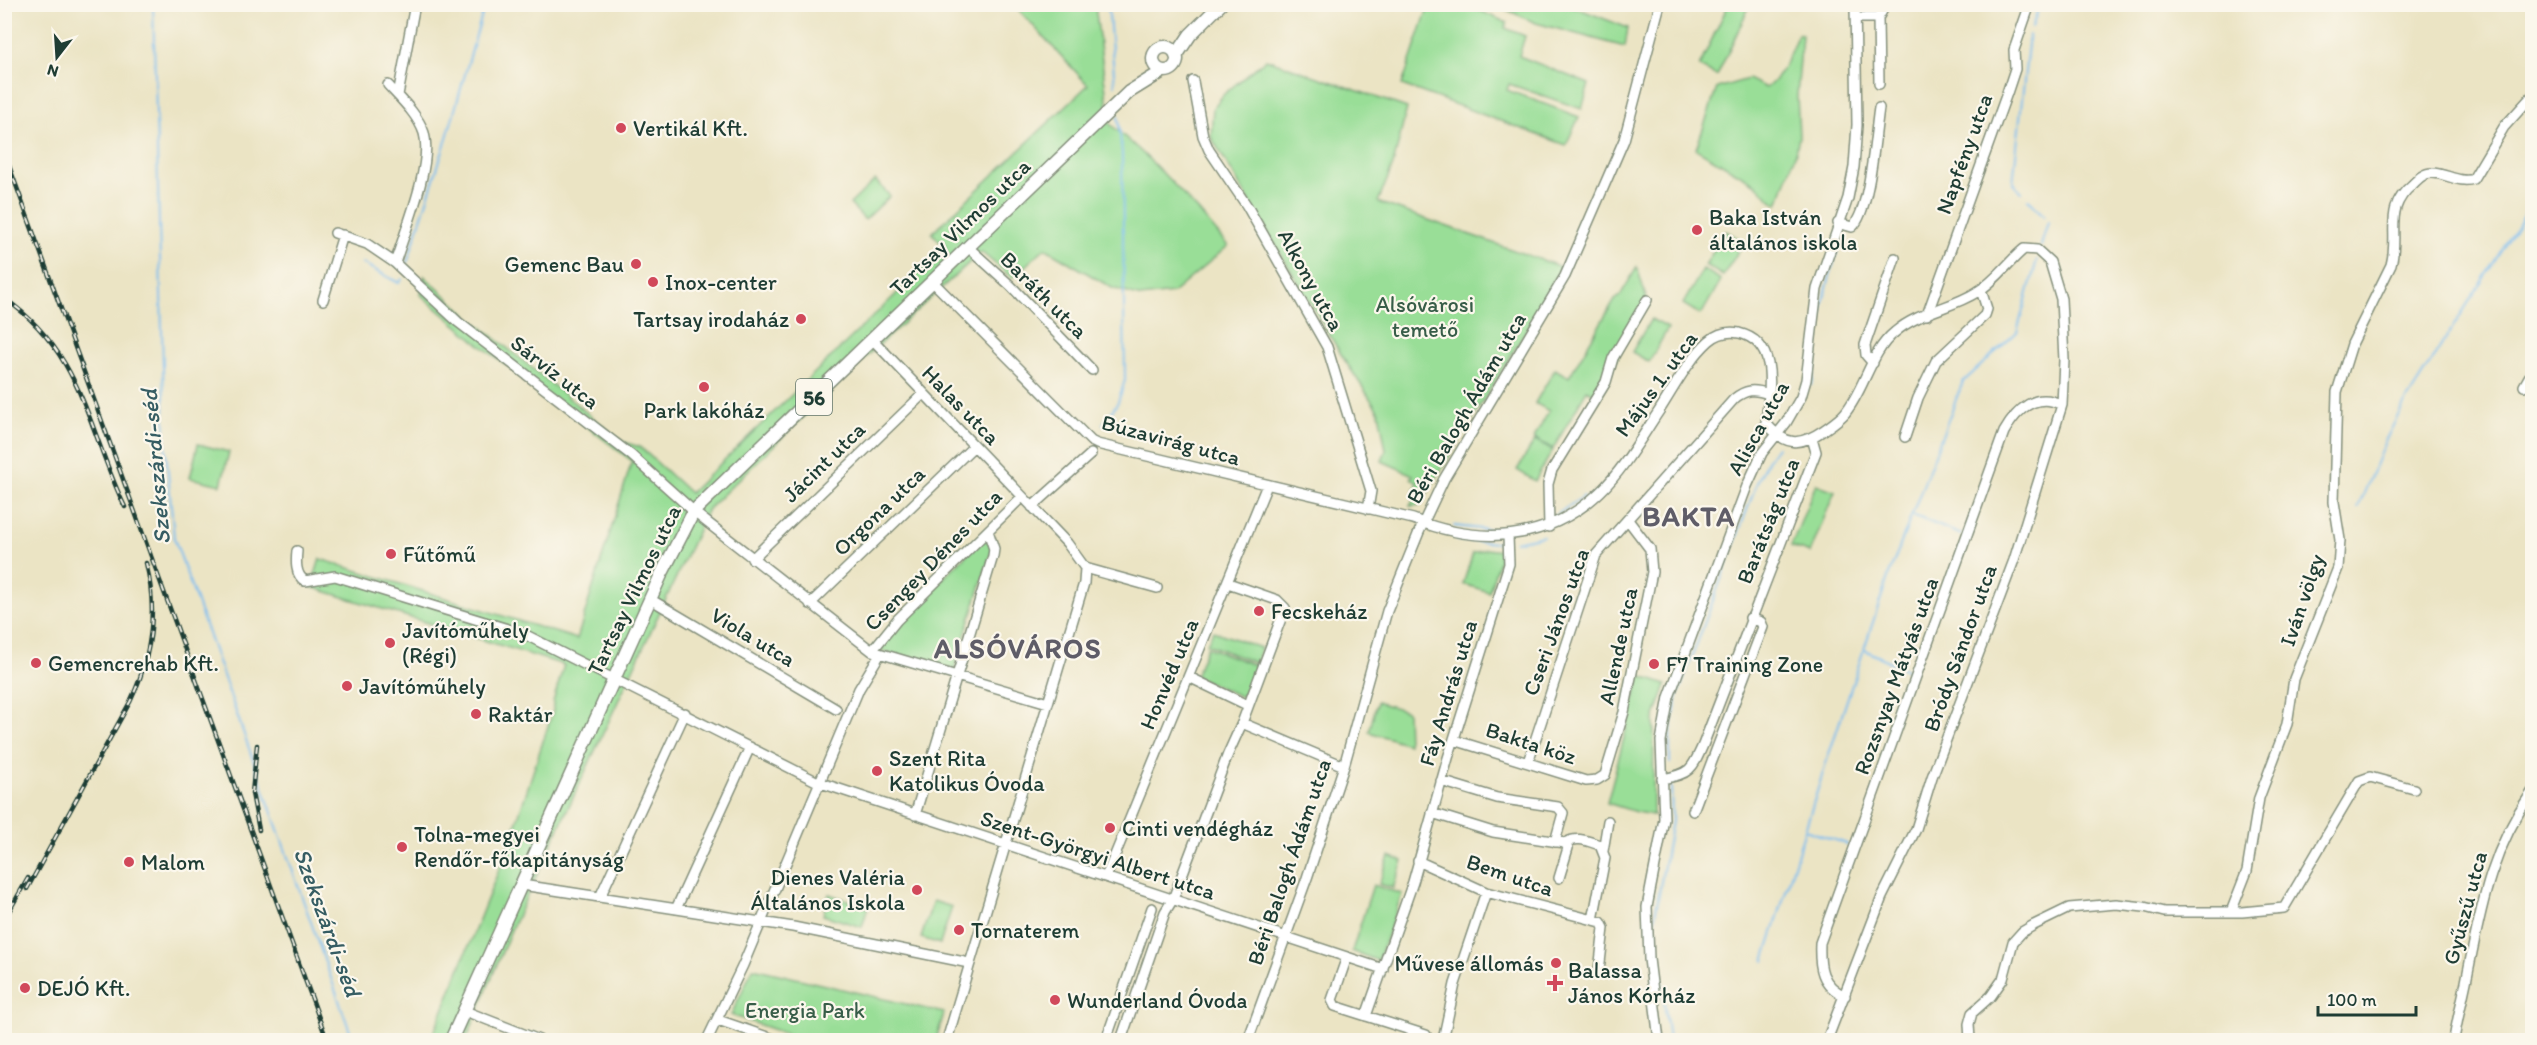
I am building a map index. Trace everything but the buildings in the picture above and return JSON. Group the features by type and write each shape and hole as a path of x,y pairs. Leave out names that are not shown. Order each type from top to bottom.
{"main road":[{"name":"56","path":"1129,92 1163,71 1174,67 1176,56 1190,35 1221,4"},
{"name":"56","path":"1129,92 1158,50 1190,35"},
{"path":"1165,47 1171,49 1176,56"},
{"path":"1153,59 1157,68 1163,71"},
{"name":"Tartsay Vilmos utca","path":"451,1041 677,540 694,511 1129,92"}],"street":[{"path":"398,95 415,4"},
{"name":"Béri Balogh Ádám utca","path":"1248,1041 1344,766 1387,611 1443,479 1565,276 1581,242 1627,131 1660,4"},
{"name":"Alisca utca","path":"1659,1041 1647,907 1664,819 1661,741 1670,694 1747,486 1762,453 1795,410 1805,384 1817,289 1848,198 1854,167 1857,125 1855,4"},
{"path":"1879,84 1878,18 1886,4"},
{"name":"Napfény utca","path":"1927,315 2010,85 2015,69 2014,50 2030,4"},
{"path":"1856,18 1878,18"},
{"name":"Alkony utca","path":"1193,81 1203,136 1209,150 1247,206 1327,347 1371,491 1368,509"},
{"path":"388,85 420,124 426,149 422,176 395,263"},
{"name":"Iván völgy","path":"2230,912 2247,870 2259,798 2287,724 2294,679 2338,568 2340,540 2334,502 2337,392 2352,344 2391,265 2394,255 2393,213 2400,196 2422,175 2430,173 2466,180 2473,179 2504,127 2532,96"},
{"path":"1838,223 1852,227 1857,223 1865,201 1879,108"},
{"name":"Sárvíz utca","path":"323,300 339,234 373,247 395,263 458,322 631,455 752,559 876,653"},
{"name":"Baráth utca","path":"969,248 1011,286 1092,370"},
{"name":"Barátság utca","path":"1777,436 1798,443 1812,438 1846,412 1873,363 1893,333 1904,325 1960,302 1981,290 2024,249 2037,250 2045,256"},
{"name":"Bródy Sándor utca","path":"1827,1041 1882,897 1916,829 1932,777 2014,560 2062,405 2064,360 2061,299 2050,262 2045,256"},
{"path":"1873,363 1866,355 1865,345 1896,258"},
{"name":"Búzavirág utca","path":"933,282 1091,441 1423,523"},
{"path":"1905,437 1918,398 1936,361 1985,315 1987,309 1981,290"},
{"name":"Május 1. utca","path":"1549,527 1548,484 1552,470 1606,382 1613,358 1647,300"},
{"name":"Május 1. utca","path":"1423,523 1463,534 1508,536 1549,527 1575,512 1601,491 1698,353 1711,339 1732,332 1759,342 1766,353 1769,368 1766,423 1777,436"},
{"name":"Halas utca","path":"873,340 922,394 1068,543 1085,568"},
{"path":"2524,386 2532,372"},
{"name":"Cseri János utca","path":"1527,762 1596,555 1734,399 1743,392 1754,390 1769,394"},
{"name":"Jácint utca","path":"752,559 922,394"},
{"name":"Rozsnyay Mátyás utca","path":"1845,996 1837,992 1822,977 1820,943 2004,432 2019,410 2028,404 2052,399 2062,405"},
{"name":"Barátság utca","path":"1662,779 1680,776 1693,767 1816,452 1812,438"},
{"name":"Orgona utca","path":"810,603 974,446"},
{"path":"1032,507 1091,454"},
{"name":"Honvéd utca","path":"1106,877 1267,485"},
{"name":"Csengey Dénes utca","path":"707,1041 876,653 897,620 1022,497"},
{"name":"Allende utca","path":"1597,780 1606,771 1624,712 1652,572 1650,549 1628,520"},
{"path":"915,815 993,556 994,549 988,531"},
{"name":"Fáy András utca","path":"1366,1016 1405,905 1431,813 1509,564 1508,536"},
{"name":"Szent-Györgyi Albert utca","path":"297,551 298,571 303,580 310,581 335,576 524,634 818,782 1383,969"},
{"path":"947,1041 1084,583 1085,568 1157,588"},
{"path":"1121,1041 1165,912 1173,899 1285,608 1277,600 1228,583"},
{"name":"Viola utca","path":"650,599 836,709"},
{"name":"Barátság utca","path":"1693,811 1763,627 1761,622 1750,618"},
{"path":"876,653 1048,703"},
{"path":"1189,677 1247,705"},
{"path":"600,897 686,714"},
{"path":"1242,723 1344,766"},
{"name":"Bakta köz","path":"1454,740 1586,781 1597,780"},
{"path":"676,909 750,747"},
{"path":"1970,1041 1969,1024 1972,1013 1998,987 2013,942 2022,932 2041,921 2069,908 2116,904 2164,912 2230,912 2284,908 2354,787 2363,777 2414,789"},
{"path":"1441,781 1497,798 1558,807 1563,813 1560,843"},
{"name":"Gyűszű utca","path":"2454,1041 2475,931 2487,886 2498,853 2532,792"},
{"path":"1431,813 1493,832 1560,843 1579,839 1600,845 1605,858 1593,920 1601,922 1604,928 1599,971"},
{"path":"1603,851 1608,820"},
{"path":"1559,878 1568,848 1560,843"},
{"name":"Bem utca","path":"1418,861 1486,892 1593,920"},
{"path":"522,885 760,922 879,943 969,963"},
{"path":"1443,1041 1455,984 1486,892"},
{"path":"1106,1041 1152,908"},
{"path":"1347,957 1332,1000 1335,1006 1426,1035"},
{"path":"465,1011 539,1041"},
{"path":"718,1020 776,1041"},
{"path":"745,1041 746,1030"}],"green space":[{"path":"1095,5 1110,124 1172,182 1228,246 1173,293 1141,297 1112,288 1045,248 1012,278 981,252 856,366 708,509 511,930 466,1040 431,1040 510,842 553,711 553,702 564,665 311,587 320,559 577,639 632,461 480,345 421,295 424,276 469,317 623,442 640,447 690,493 945,247 932,233 1088,85 1015,6"},
{"path":"1429,5 1468,5 1507,23 1505,28 1525,36 1519,56 1589,84 1582,109 1509,84 1507,90 1579,117 1566,145 1402,85"},
{"path":"1496,5 1569,5 1628,28 1625,47 1536,23"},
{"path":"1728,5 1750,5 1717,76 1699,67"},
{"path":"1798,34 1802,35 1797,96 1799,136 1796,152 1778,204 1754,183 1696,149 1717,88 1748,79 1766,88 1782,70"},
{"name":"Alsóvárosi temető","path":"1266,59 1407,108 1393,165 1378,202 1561,267 1530,324 1420,505 1410,506 1417,493 1414,491 1418,483 1411,479 1413,475 1382,461 1386,450 1379,412 1344,359 1211,137 1213,108 1224,94"},
{"path":"875,180 890,196 865,220 850,204"},
{"path":"1726,231 1744,242 1723,276 1705,265"},
{"path":"1637,267 1647,300 1597,396 1587,390 1553,449 1534,438 1549,411 1535,403 1555,369 1569,377 1615,299 1620,296"},
{"path":"1703,269 1721,280 1701,315 1683,304"},
{"path":"1651,319 1668,328 1649,362 1632,352"},
{"path":"1535,440 1553,450 1535,481 1517,470"},
{"path":"198,444 229,452 221,485 190,478"},
{"path":"1816,484 1835,491 1810,553 1791,546"},
{"path":"987,534 992,550 954,670 879,650 890,632"},
{"path":"1486,549 1502,551 1489,592 1463,584 1473,553"},
{"path":"1213,631 1261,648 1256,663 1207,644"},
{"path":"1207,647 1257,666 1242,697 1195,676"},
{"path":"1640,676 1666,685 1654,719 1653,815 1607,803"},
{"path":"1377,702 1407,711 1408,744 1369,732"},
{"path":"1389,856 1403,861 1393,888 1379,884"},
{"path":"1373,885 1402,894 1378,961 1352,951"},
{"path":"829,894 868,907 862,927 823,915"},
{"path":"933,901 952,907 940,944 921,938"},
{"name":"Energia Park","path":"753,968 944,1013 936,1040 804,1040 731,1015"}],"waterway":[{"name":"Szekszárdi-séd","path":"153,4 165,440 174,538 353,1040"},
{"path":"407,263 446,141 485,4"},
{"path":"1108,4 1115,85"},
{"path":"2032,27 2040,4"},
{"path":"2022,192 2013,183 2029,35"},
{"path":"1103,424 1118,402 1125,380 1122,153 1118,117"},
{"path":"2028,199 2044,216"},
{"path":"2358,508 2385,441 2403,406 2532,202"},
{"path":"2041,246 2048,222"},
{"path":"1812,385 1823,302 1841,235"},
{"path":"1764,961 1825,766 1888,577 1958,394 1963,382 2017,332 2037,260"},
{"path":"362,263 399,283 402,279"},
{"path":"1670,763 1670,736 1678,694 1757,483 1767,461 1777,447"},
{"path":"1556,515 1584,496"},
{"path":"1912,515 1962,535"},
{"path":"1502,530 1538,523"},
{"path":"1454,526 1491,530"},
{"path":"1515,542 1543,536"},
{"path":"1456,540 1500,543"},
{"path":"1865,650 1911,672"},
{"path":"1669,1040 1654,921 1672,821 1671,786"},
{"path":"1805,830 1847,844"}],"railway":[{"path":"4,152 327,1040"},
{"path":"4,298 30,320 51,343 67,367 125,507"},
{"path":"27,889 130,702 137,685 147,651 152,616 150,581 146,563"},
{"path":"257,745 252,793 259,830"},
{"path":"4,920 28,878"}],"place":[{"name":"Vertikál Kft.","path":"621,128"},
{"name":"Baka István általános iskola","path":"1697,230"},
{"name":"Gemenc Bau","path":"636,264"},
{"name":"Inox-center","path":"653,282"},
{"name":"Tartsay irodaház","path":"801,319"},
{"name":"Park lakóház","path":"704,387"},
{"name":"Fűtőmű","path":"391,554"},
{"name":"Fecskeház","path":"1259,611"},
{"name":"Javítóműhely (Régi)","path":"390,643"},
{"name":"Gemencrehab Kft.","path":"36,663"},
{"name":"F7 Training Zone","path":"1654,664"},
{"name":"Javítóműhely","path":"347,686"},
{"name":"Raktár","path":"476,714"},
{"name":"Szent Rita Katolikus Óvoda","path":"877,771"},
{"name":"Cinti vendégház","path":"1110,828"},
{"name":"Tolna-megyei Rendőr-főkapitányság","path":"402,847"},
{"name":"Malom","path":"129,862"},
{"name":"Dienes Valéria Általános Iskola","path":"917,890"},
{"name":"Tornaterem","path":"959,930"},
{"name":"Művese állomás","path":"1556,963"},
{"name":"Balassa János Kórház","path":"1555,983"},
{"name":"DEJÓ Kft.","path":"25,988"},
{"name":"Wunderland Óvoda","path":"1055,1000"}],"district":[{"name":"BAKTA","path":"1689,516"},
{"name":"ALSÓVÁROS","path":"1018,648"}]}
